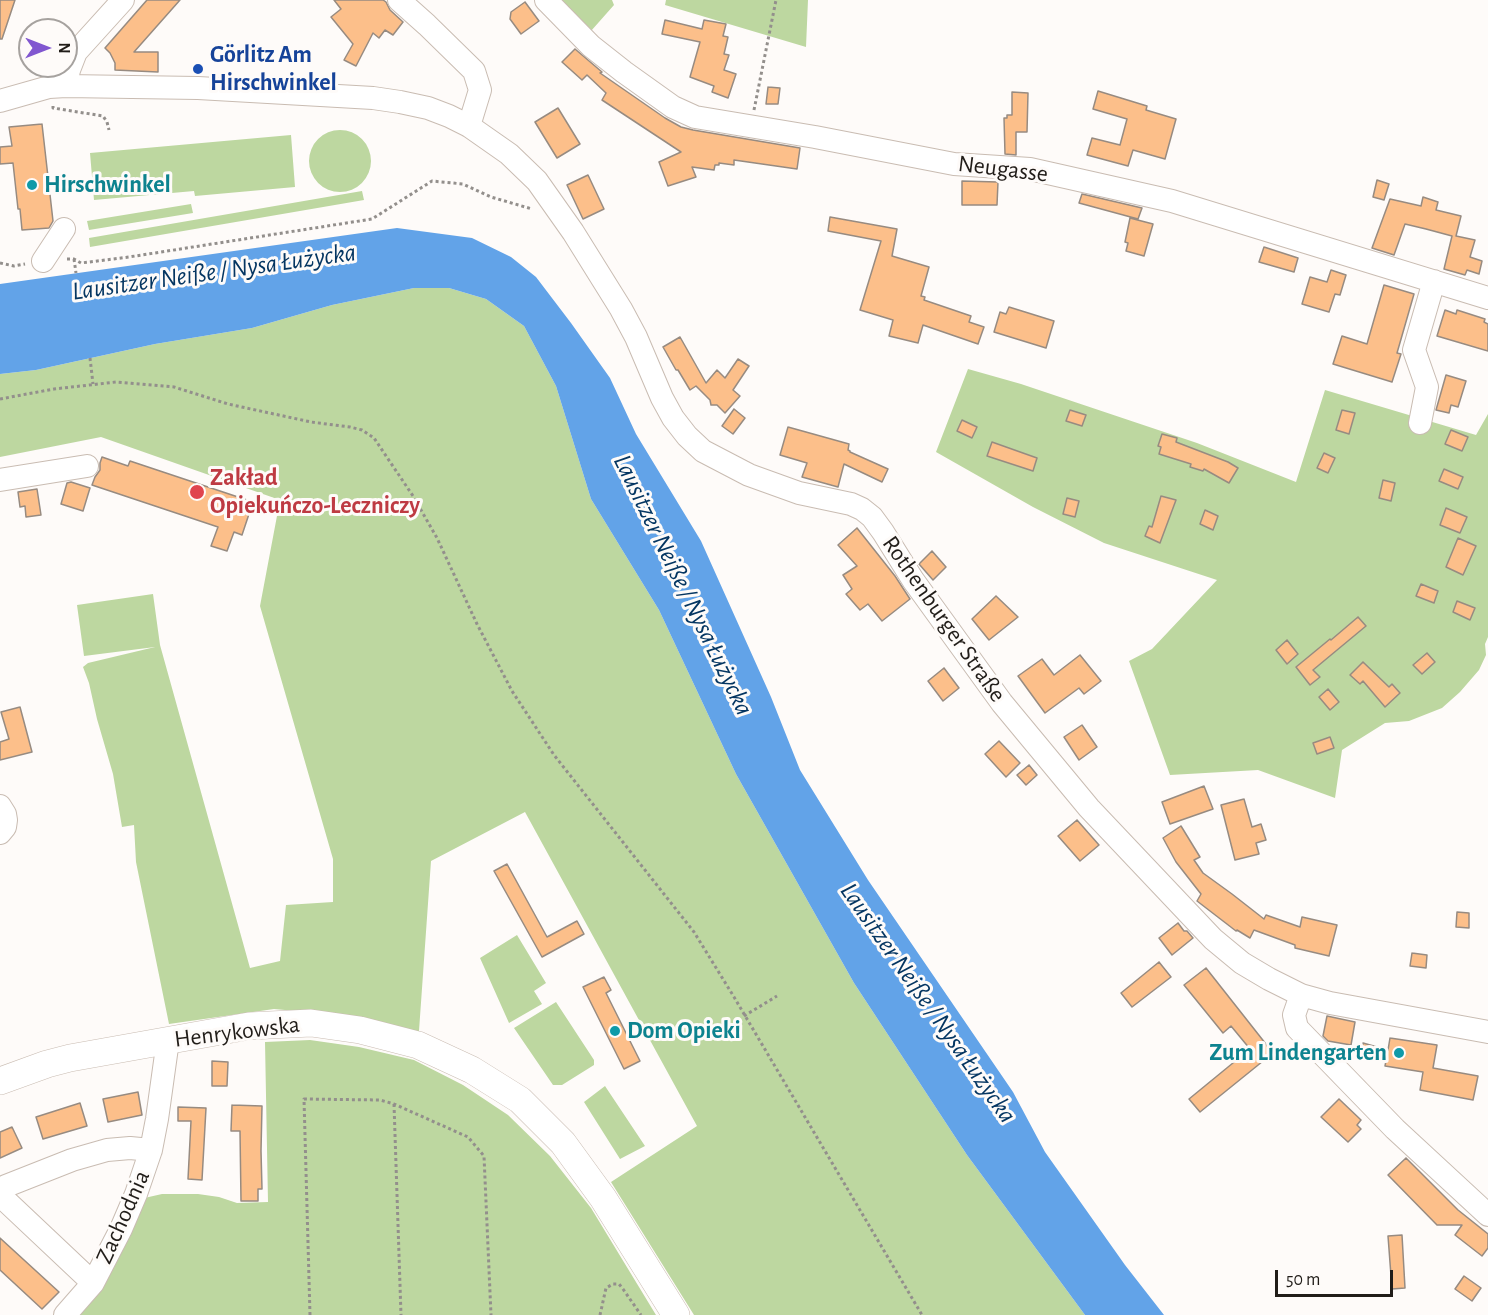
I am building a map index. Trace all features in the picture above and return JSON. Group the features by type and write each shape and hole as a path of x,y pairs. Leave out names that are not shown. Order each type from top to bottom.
{"main road":[{"name":"Henrykowska","path":"0,1081 70,1058 249,1026 311,1023 360,1030 418,1045 472,1070 520,1100 563,1143 603,1198 676,1315"}],"street":[{"path":"57,86 69,70 76,52 123,0"},
{"path":"399,0 474,71 480,90 469,126"},
{"name":"Neugasse","path":"546,0 591,46 624,72 673,107 695,117 954,164 1030,169 1172,201 1488,298"},
{"name":"Rothenburger Straße","path":"0,101 57,86 198,88 373,98 428,108 469,126 509,154 537,181 573,232 621,309 636,337 662,398 673,418 687,436 703,451 749,475 799,493 851,504 862,509 872,518 884,532 913,580 1002,703 1089,808 1213,939 1242,963 1269,980 1301,995 1330,1003 1488,1032"},
{"path":"43,261 64,229"},
{"path":"1420,423 1427,387 1414,350 1434,281"},
{"path":"0,480 87,465"},
{"path":"0,806 6,820 0,833"},
{"path":"1301,995 1294,1015 1297,1028 1395,1129 1488,1215"},
{"name":"Zachodnia","path":"65,1315 93,1283 136,1194 151,1150 168,1040"},
{"name":"Zachodnia","path":"93,1283 5,1200 2,1193 6,1186 81,1157 107,1150 130,1148 151,1150"}],"path":[{"path":"751,127 776,0"},
{"path":"57,86 54,108 103,116 109,130"},
{"path":"76,273 74,259 81,263 129,257 372,219 432,181 463,184 490,197 539,211"},
{"path":"0,264 14,266 43,261"},
{"path":"90,358 93,384"},
{"path":"0,399 54,389 116,382 174,387 238,406 311,422 362,430 374,438 413,496 437,538 477,624 512,691 554,755 694,932 922,1315"},
{"path":"744,1016 777,996"},
{"path":"310,1315 304,1099 380,1100 468,1137 484,1156 491,1315"},
{"path":"394,1104 401,1315"},
{"path":"600,1315 606,1288 613,1284 619,1284 641,1315"}],"green space":[{"path":"561,0 612,0 614,5 591,31"},
{"path":"666,0 808,0 806,47 665,5"},
{"path":"340,130 362,139 371,161 362,183 340,192 318,183 309,161 318,139"},
{"path":"291,135 295,187 195,196 194,191 94,200 90,153"},
{"path":"362,191 364,200 90,247 89,238"},
{"path":"191,204 193,213 89,230 87,221"},
{"path":"414,288 449,288 486,299 524,326 556,386 591,499 659,610 736,774 854,983 967,1155 1085,1315 694,1315 611,1182 697,1126 525,812 431,861 418,1045 296,1011 274,1009 169,1024 136,862 134,825 122,827 113,774 83,667 88,663 155,647 84,656 77,605 153,594 160,645 250,968 280,961 286,905 333,902 333,859 260,606 280,500 101,437 0,457 0,374 36,370 155,344 252,328 332,305"},
{"path":"968,369 1021,384 1197,443 1296,482 1325,390 1476,435 1488,414 1488,637 1485,644 1486,655 1479,670 1442,708 1409,721 1385,723 1342,750 1335,798 1258,770 1170,775 1129,661 1152,649 1217,580 1104,543 1033,507 936,452"},
{"path":"517,935 546,983 534,991 542,1004 509,1023 480,958"},
{"path":"556,1002 594,1060 594,1065 562,1085 553,1085 514,1028"},
{"path":"310,1040 359,1047 414,1060 463,1085 508,1115 550,1156 591,1208 656,1315 70,1315 140,1199 162,1194 198,1194 237,1203 268,1202 265,1042"},
{"path":"605,1086 645,1146 620,1159 584,1102"}],"water":[{"name":"Lausitzer Neiße / Nysa Łużycka","path":"397,228 472,238 511,257 536,277 610,378 636,434 701,541 771,697 800,770 868,880 1013,1092 1045,1152 1125,1265 1164,1315 1085,1315 967,1155 854,983 736,774 659,610 591,499 556,386 524,326 486,299 449,288 414,288 332,305 252,328 155,344 36,370 0,374 0,284"}],"building":[{"path":"0,0 15,0 2,39 0,39"},
{"path":"147,0 180,0 134,52 158,52 158,72 115,70 115,63 105,48"},
{"path":"334,0 383,0 403,22 393,35 385,30 379,38 373,33 356,66 344,60 353,44 331,17 341,9"},
{"path":"525,2 539,21 521,34 510,19 511,12"},
{"path":"665,20 702,29 704,20 726,24 723,36 728,37 724,54 729,55 724,70 736,74 728,98 712,92 714,86 690,77 700,42 662,34"},
{"path":"575,49 602,72 600,73 681,127 800,148 797,169 734,160 734,165 719,163 715,165 714,170 692,167 696,177 668,186 659,162 681,152 602,100 606,93 587,75 582,80 562,62"},
{"path":"768,87 780,88 778,104 766,104"},
{"path":"1098,91 1147,106 1146,110 1176,119 1165,159 1133,150 1128,166 1087,155 1092,138 1120,145 1127,119 1093,109"},
{"path":"1012,92 1028,93 1027,132 1016,132 1016,155 1005,154 1004,118 1012,115"},
{"path":"558,108 580,144 557,158 535,122"},
{"name":"Hirschwinkel","path":"42,124 53,221 49,228 22,230 13,163 0,164 0,147 12,146 9,127"},
{"path":"588,175 604,209 583,219 567,185"},
{"path":"1377,180 1389,184 1384,200 1373,197"},
{"path":"962,181 998,182 997,205 962,205"},
{"path":"1082,194 1142,208 1138,219 1079,203"},
{"path":"1423,197 1438,202 1436,210 1461,216 1456,236 1475,240 1470,257 1482,261 1479,274 1467,270 1465,275 1444,269 1452,236 1426,229 1405,224 1394,255 1372,248 1390,199 1421,206"},
{"path":"830,217 897,229 892,256 929,267 921,296 925,297 924,300 971,316 969,322 984,327 978,344 923,325 918,343 889,336 893,320 860,310 881,241 828,231"},
{"path":"1130,218 1153,224 1144,256 1126,251 1128,243 1125,242"},
{"path":"1264,247 1298,258 1294,272 1259,262"},
{"path":"1331,270 1346,275 1340,295 1335,294 1329,312 1302,304 1310,277 1327,282"},
{"path":"1384,285 1414,294 1397,353 1401,354 1392,382 1333,364 1342,336 1367,344"},
{"path":"1009,307 1054,321 1046,348 994,332 1000,312 1006,314"},
{"path":"1445,310 1456,314 1457,310 1485,319 1484,322 1488,324 1488,351 1437,336"},
{"path":"680,337 706,383 717,370 725,378 738,359 749,366 733,390 740,396 725,413 717,405 711,405 710,400 696,386 690,390 676,370 663,347"},
{"path":"1446,375 1466,381 1458,407 1451,405 1449,413 1436,410"},
{"path":"734,409 745,418 733,434 722,426"},
{"path":"1070,410 1086,415 1082,426 1066,421"},
{"path":"1342,410 1355,413 1349,434 1336,430"},
{"path":"962,420 977,427 972,438 957,431"},
{"path":"788,427 849,444 850,452 888,469 882,482 844,464 838,487 802,477 807,463 780,455"},
{"path":"1451,430 1468,437 1462,451 1445,444"},
{"path":"1162,434 1177,438 1176,442 1238,468 1229,483 1204,469 1203,471 1190,467 1191,464 1159,454 1161,447 1158,446"},
{"path":"992,442 1037,458 1033,471 987,456"},
{"path":"1324,453 1335,458 1328,473 1317,468"},
{"path":"102,457 128,466 130,461 253,502 242,535 234,532 227,551 211,546 218,527 92,485 100,470"},
{"path":"1444,469 1463,477 1458,489 1439,481"},
{"path":"1383,480 1395,483 1391,501 1379,498"},
{"path":"71,482 90,488 83,511 61,504 67,483"},
{"path":"37,489 41,515 26,517 25,506 20,507 18,492"},
{"path":"1161,496 1176,500 1160,543 1145,536 1149,526 1152,527"},
{"path":"1067,498 1079,501 1075,517 1063,514"},
{"path":"1446,508 1467,517 1460,533 1440,525"},
{"path":"1205,510 1218,516 1213,530 1200,524"},
{"path":"857,528 910,599 882,621 868,604 860,610 846,594 852,589 843,575 857,566 838,545"},
{"path":"1458,538 1476,546 1463,575 1446,567"},
{"path":"932,551 946,567 933,580 919,564"},
{"path":"1421,584 1438,591 1434,603 1416,596"},
{"path":"996,596 1018,617 989,640 972,619"},
{"path":"1457,601 1475,608 1470,620 1453,612"},
{"path":"1358,617 1366,626 1313,670 1320,677 1310,685 1296,667"},
{"path":"1287,640 1298,654 1287,664 1276,650"},
{"path":"1427,653 1435,662 1422,674 1413,665"},
{"path":"1080,655 1101,681 1084,694 1079,688 1045,713 1018,676 1042,659 1054,675"},
{"path":"1363,662 1389,687 1392,684 1400,693 1385,707 1363,681 1360,684 1350,675"},
{"path":"944,668 959,688 943,701 928,681"},
{"path":"1328,689 1339,702 1330,710 1319,697"},
{"path":"20,707 32,752 0,760 0,742 9,739 1,712"},
{"path":"1082,725 1097,747 1079,760 1064,737"},
{"path":"1330,737 1334,748 1317,754 1313,743"},
{"path":"999,741 1020,763 1006,777 985,754"},
{"path":"1029,765 1037,775 1026,785 1017,775"},
{"path":"1204,786 1213,809 1170,824 1162,802"},
{"path":"1244,799 1252,827 1261,824 1266,840 1256,843 1259,854 1235,860 1221,805"},
{"path":"1077,820 1099,845 1080,861 1058,836"},
{"path":"1181,826 1200,857 1194,860 1203,873 1264,919 1266,915 1300,927 1302,917 1337,925 1329,956 1295,948 1295,945 1254,930 1250,938 1236,931 1197,901 1201,894 1176,862 1163,838"},
{"path":"507,864 547,937 577,921 584,934 542,957 494,871"},
{"path":"1457,912 1469,913 1469,928 1456,927"},
{"path":"1178,923 1193,938 1172,955 1159,938"},
{"path":"1412,953 1427,955 1426,968 1410,966"},
{"path":"1159,962 1171,977 1132,1007 1121,993"},
{"path":"1206,968 1273,1053 1200,1112 1189,1099 1250,1049 1231,1026 1223,1033 1184,985"},
{"name":"Dom Opieki","path":"604,977 611,990 606,993 640,1061 624,1069 583,987"},
{"path":"1327,1016 1355,1022 1351,1045 1328,1041 1323,1036"},
{"path":"1390,1038 1437,1045 1433,1068 1478,1076 1473,1100 1420,1090 1423,1072 1385,1066 1386,1061 1361,1056 1363,1043 1388,1050"},
{"path":"212,1061 228,1062 227,1086 212,1086"},
{"path":"138,1092 142,1115 108,1122 103,1099"},
{"path":"1339,1099 1361,1120 1357,1125 1361,1129 1348,1142 1321,1117"},
{"path":"80,1103 87,1126 43,1139 36,1117"},
{"path":"232,1105 262,1106 262,1189 258,1189 258,1201 241,1201 240,1131 231,1131"},
{"path":"178,1107 206,1108 202,1180 188,1179 191,1121 178,1121"},
{"path":"12,1127 22,1148 0,1158 0,1132"},
{"path":"1406,1158 1458,1210 1488,1234 1488,1248 1482,1256 1455,1235 1462,1225 1437,1225 1388,1175"},
{"path":"1402,1235 1405,1288 1392,1289 1388,1236"},
{"path":"0,1238 59,1292 42,1309 0,1270"},
{"path":"1464,1276 1481,1288 1472,1301 1455,1289"}],"place":[{"name":"Görlitz Am Hirschwinkel","path":"198,69"},
{"name":"Hirschwinkel","path":"32,185"},
{"name":"Zakład Opiekuńczo-Leczniczy","path":"197,492"},
{"name":"Dom Opieki","path":"615,1031"},
{"name":"Zum Lindengarten","path":"1399,1053"}]}
